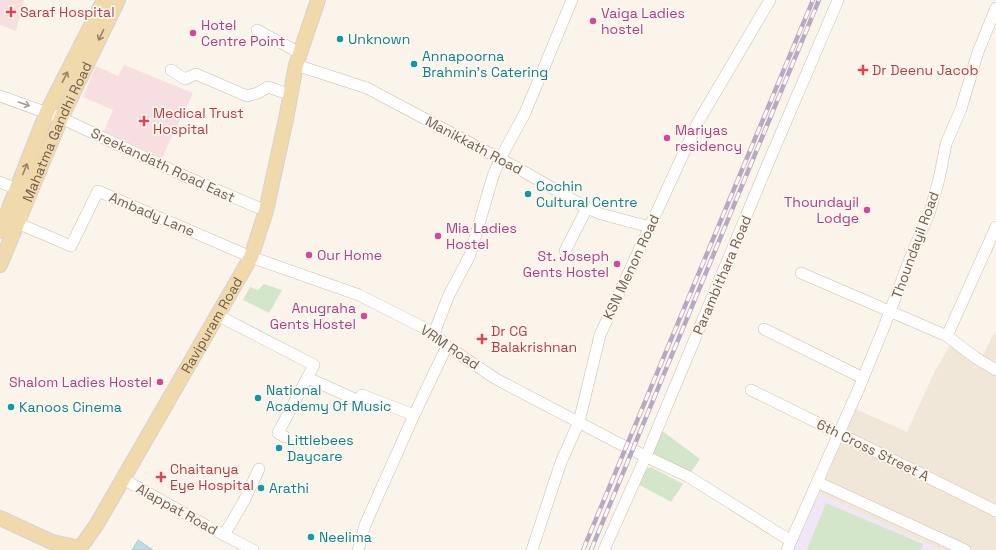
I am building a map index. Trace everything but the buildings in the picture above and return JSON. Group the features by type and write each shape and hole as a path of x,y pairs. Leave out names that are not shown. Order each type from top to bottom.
{"main road":[{"name":"Mahatma Gandhi Road","path":"0,232 47,112 104,0"},
{"name":"Mahatma Gandhi Road","path":"0,265 61,118 118,0"},
{"name":"Ravipuram Road","path":"0,518 52,542 80,549 97,524 251,257 266,211 298,59 316,0"}],"street":[{"path":"434,333 449,295 470,256 493,176 500,159 525,113 572,0"},
{"name":"KSN Menon Road","path":"532,550 561,462 579,422 600,336 698,122 770,0"},
{"name":"Parambithara Road","path":"604,550 646,456 838,0"},
{"name":"Thoundayil Road","path":"789,546 863,378 930,211 939,179 946,144 961,109 978,52 996,8"},
{"name":"Manikkath Road","path":"257,30 298,59 367,88 500,159 587,208 601,214 650,227"},
{"path":"171,70 185,79 196,74 247,96 258,93 268,87 291,95"},
{"name":"Sreekandath Road East","path":"0,96 61,118 189,178 266,211"},
{"path":"0,182 17,189"},
{"name":"Ambady Lane","path":"17,223 71,246 98,191 251,257"},
{"path":"566,251 587,208"},
{"path":"947,336 996,227"},
{"name":"VRM Road","path":"251,257 359,295 434,333 447,346 496,379 620,444 689,477 789,546"},
{"path":"801,273 947,336 976,358 996,370"},
{"path":"217,315 314,365 281,435"},
{"path":"764,329 863,378"},
{"path":"358,550 365,525 414,415 447,346"},
{"path":"308,378 359,401 362,395 414,415"},
{"name":"6th Cross Street A","path":"751,390 996,511"},
{"path":"224,535 244,501 259,469"},
{"name":"Alappat Road","path":"123,479 253,550"},
{"path":"817,482 965,550"}],"shaded area":[{"name":"Saraf Hospital","path":"0,0 24,0 16,31 0,25"},
{"name":"Medical Trust Hospital","path":"124,65 193,93 162,158 104,131 113,110 83,97 96,66 118,76"},
{"path":"996,330 996,550 940,550 819,494 856,409 907,432 935,371 950,345 978,364"},
{"path":"819,494 940,550 793,550"}],"green space":[{"path":"264,284 282,290 269,313 243,300 250,287 258,290"},
{"path":"661,430 700,459 691,472 652,454"},
{"path":"651,467 683,484 671,502 638,484 644,470"},
{"path":"826,503 923,544 921,550 807,550"}],"water":[{"path":"138,540 153,550 132,550"}],"railway":[{"path":"583,550 813,0"},
{"path":"591,550 819,0"}],"place":[{"name":"Saraf Hospital","path":"11,12"},
{"name":"Vaiga Ladies hostel","path":"593,21"},
{"name":"Hotel Centre Point","path":"193,33"},
{"name":"Unknown","path":"340,39"},
{"name":"Annapoorna Brahmin's Catering","path":"414,64"},
{"name":"Dr Deenu Jacob","path":"863,70"},
{"name":"Medical Trust Hospital","path":"144,121"},
{"name":"Mariyas residency","path":"667,138"},
{"name":"Cochin Cultural Centre","path":"528,194"},
{"name":"Thoundayil Lodge","path":"867,210"},
{"name":"Mia Ladies Hostel","path":"438,236"},
{"name":"Our Home","path":"309,255"},
{"name":"St. Joseph Gents Hostel","path":"617,264"},
{"name":"Anugraha Gents Hostel","path":"364,316"},
{"name":"Dr CG Balakrishnan","path":"482,339"},
{"name":"Shalom Ladies Hostel","path":"160,382"},
{"name":"National Academy Of Music","path":"258,398"},
{"name":"Kanoos Cinema","path":"11,407"},
{"name":"Littlebees Daycare","path":"279,448"},
{"name":"Chaitanya Eye Hospital","path":"161,477"},
{"name":"Arathi","path":"261,488"},
{"name":"Neelima","path":"311,537"}]}
